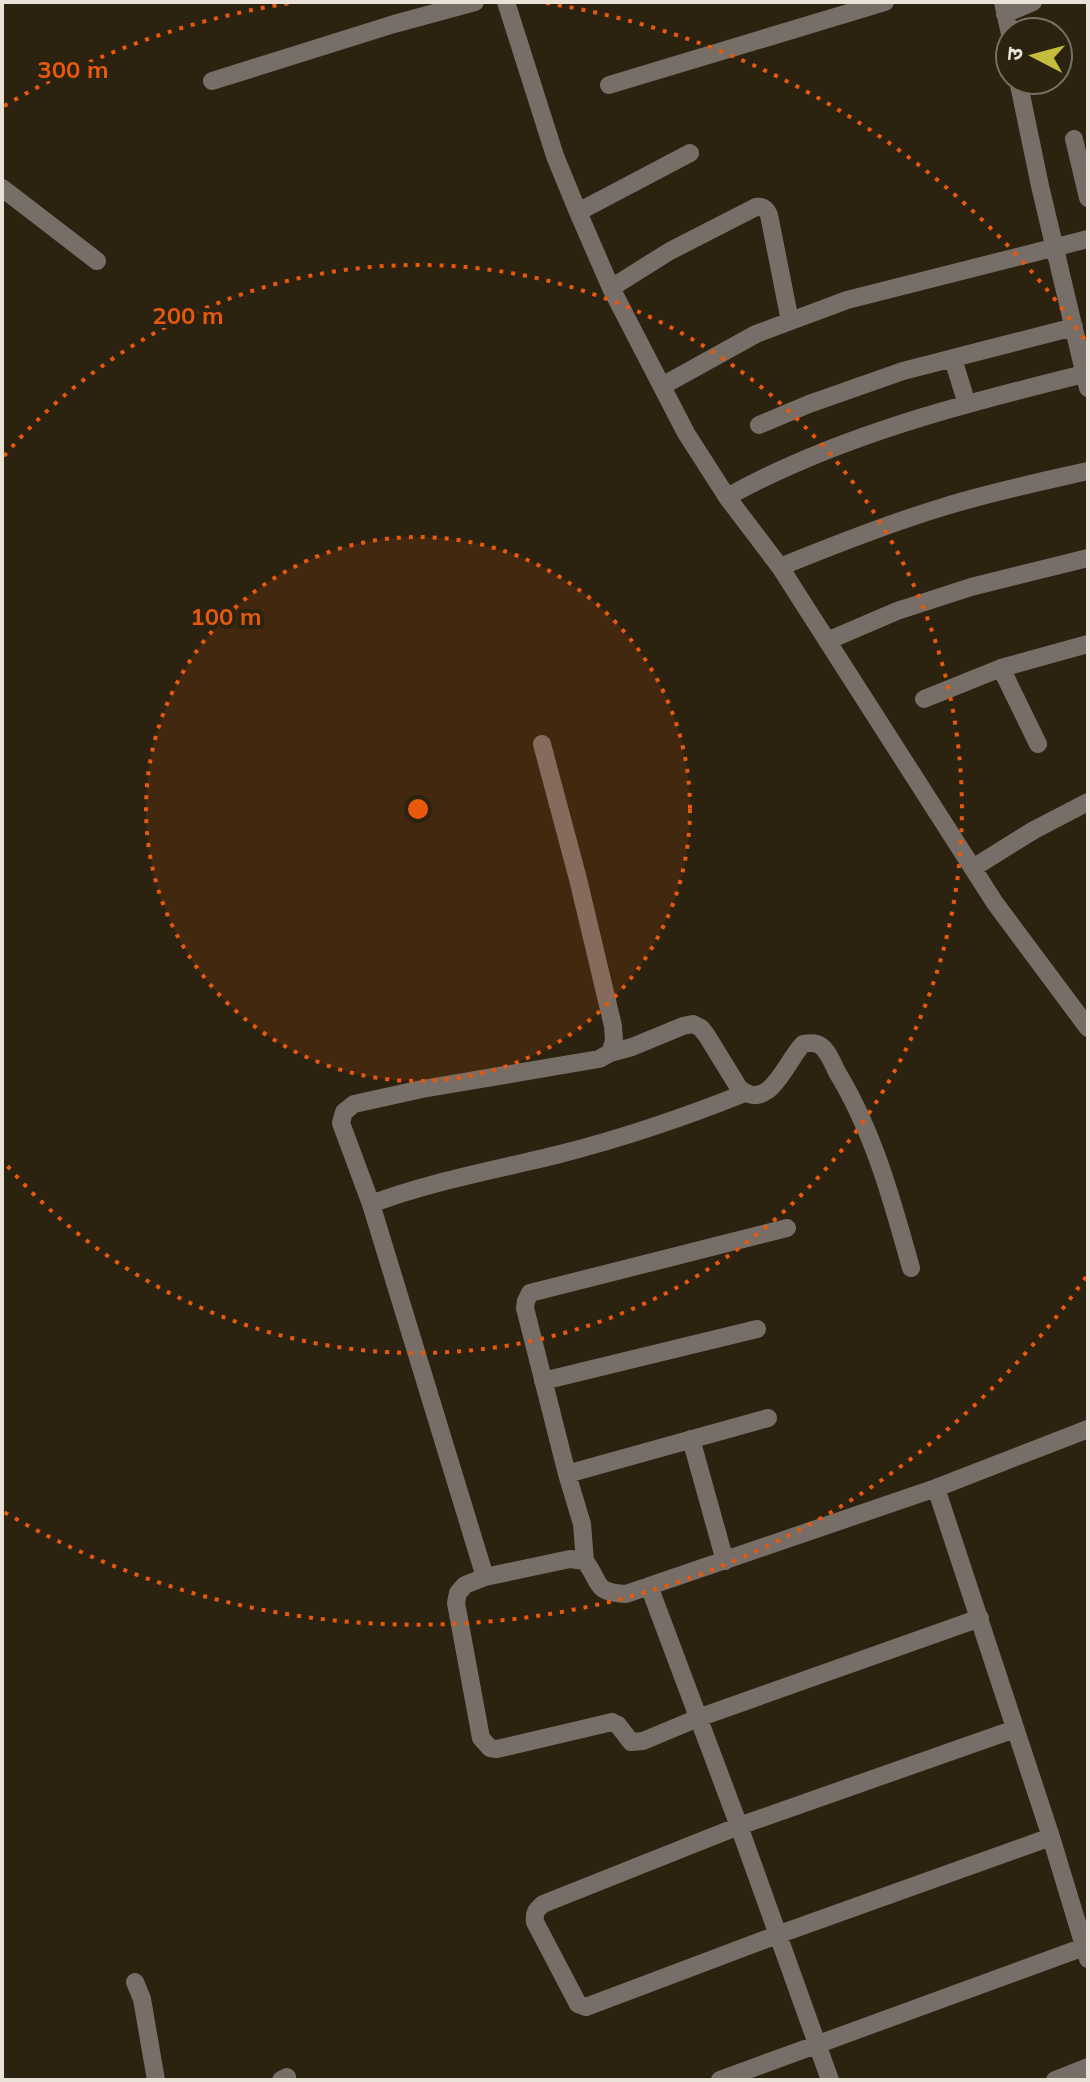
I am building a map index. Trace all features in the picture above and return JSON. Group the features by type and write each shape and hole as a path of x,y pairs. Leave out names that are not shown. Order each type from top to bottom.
{"street":[{"path":"212,81 475,2"},
{"path":"506,2 555,156 578,212 611,288 686,433 727,497 780,567 995,903 1088,1028"},
{"path":"609,85 885,2"},
{"path":"1004,8 1033,2"},
{"path":"727,497 767,475 812,456 967,404 1086,372 1021,96"},
{"path":"1074,139 1088,198"},
{"path":"578,212 690,153"},
{"path":"2,188 97,261"},
{"path":"611,288 670,251 761,206 769,215 790,321"},
{"path":"662,386 756,334 847,300 1088,239"},
{"path":"759,425 903,371 1074,327"},
{"path":"953,359 967,404"},
{"path":"780,567 874,529 945,506 1088,471"},
{"path":"827,641 897,611 971,587 1088,558"},
{"path":"924,699 1001,668 1088,644"},
{"path":"1001,668 1038,744"},
{"path":"542,744 613,1026 614,1041 610,1053"},
{"path":"973,868 1034,830 1088,802"},
{"path":"485,1577 371,1204 341,1123 344,1112 354,1104 422,1089 599,1059 693,1024 707,1036 739,1088 753,1095 770,1090 803,1044 812,1043 821,1046 867,1129 884,1172 911,1268"},
{"path":"371,1204 432,1184 623,1136 745,1093"},
{"path":"787,1228 530,1293 525,1308 582,1524 585,1561 599,1586 609,1593 626,1594 725,1561 936,1488 1086,1430"},
{"path":"543,1381 757,1329"},
{"path":"567,1474 768,1418"},
{"path":"691,1439 725,1561"},
{"path":"720,2080 1086,1953 936,1488"},
{"path":"585,1561 570,1559 485,1577 465,1585 458,1593 456,1603 481,1738 490,1748 497,1749 612,1722 627,1738 637,1742 980,1618"},
{"path":"649,1586 830,2080"},
{"path":"1015,1729 739,1826 543,1904 536,1910 535,1922 578,2004 586,2007 1051,1837"},
{"path":"135,1982 142,1999 156,2080"},
{"path":"1055,2080 1088,2067"}]}
